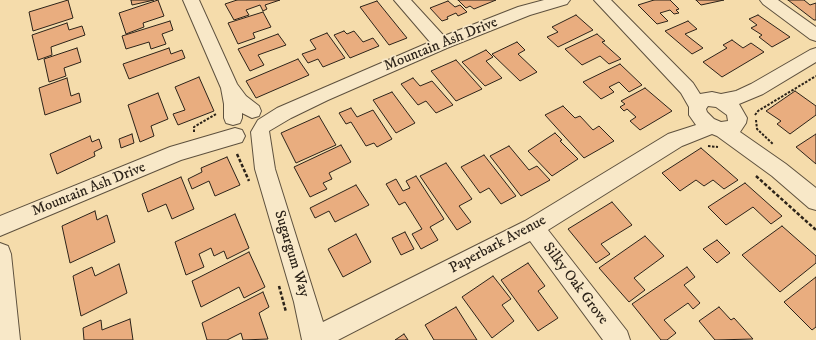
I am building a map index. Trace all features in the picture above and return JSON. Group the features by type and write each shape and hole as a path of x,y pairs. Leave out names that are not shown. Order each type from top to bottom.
{"street":[{"path":"191,0 195,12 230,88 233,104 247,125"},
{"path":"402,0 441,44"},
{"name":"Mountain Ash Drive","path":"0,226 247,125 284,113 441,44 524,11 562,0"},
{"path":"602,0 667,68 718,118 816,201"},
{"path":"768,0 816,35"},
{"path":"718,118 744,101 757,89 816,54"},
{"name":"Paperbark Avenue","path":"315,340 533,228 675,140 718,118"},
{"name":"Sugargum Way","path":"247,125 255,150 265,169 306,302 315,340"},
{"name":"Silky Oak Grove","path":"533,228 618,340"},
{"path":"0,254 8,340"}],"path":[{"path":"774,144 757,129 755,115 816,76"},
{"path":"708,146 718,118"},
{"path":"753,173 816,230"}],"building":[{"path":"68,0 73,18 33,31 29,12"},
{"path":"131,0 154,0 132,5"},
{"path":"158,0 164,16 143,23 144,27 126,34 119,13"},
{"path":"237,0 280,0 265,5 267,9 263,11 260,5 246,10 249,15 234,20 225,4"},
{"path":"458,0 496,0 474,9 470,6 466,8"},
{"path":"654,0 670,0 679,9 676,10 679,13 674,14 670,10 660,13 668,21 657,24 638,5"},
{"path":"696,0 724,0 701,5"},
{"path":"788,0 804,0 810,5 816,3 816,20 814,20"},
{"path":"377,1 407,38 389,45 360,7"},
{"path":"448,1 455,7 460,5 467,12 458,16 456,13 447,17 448,19 442,21 430,8"},
{"path":"263,12 271,27 253,33 255,38 238,44 228,23"},
{"path":"576,15 593,30 558,47 547,37 558,32 552,27"},
{"path":"758,15 790,37 772,47 759,37 762,35 751,28 757,25 749,19"},
{"path":"170,21 173,30 162,34 166,44 151,49 149,42 126,49 122,36"},
{"path":"688,21 697,29 685,34 703,48 692,54 665,31"},
{"path":"67,23 69,30 82,26 85,35 51,47 52,55 38,60 32,35"},
{"path":"344,31 347,34 354,31 363,42 373,38 379,46 350,58 334,35"},
{"path":"327,33 345,58 323,67 318,59 308,63 302,54 316,49 310,40"},
{"path":"278,34 286,45 258,55 264,65 250,71 238,49"},
{"path":"597,34 605,41 602,42 621,59 609,64 600,56 582,65 565,49"},
{"path":"732,40 743,48 751,43 764,52 722,77 703,62 727,48 723,45"},
{"path":"517,42 525,50 518,54 537,72 520,81 492,54"},
{"path":"77,48 81,62 64,68 66,76 49,82 44,59"},
{"path":"169,48 171,54 182,50 185,58 129,79 123,64"},
{"path":"486,50 493,57 486,61 502,78 485,86 462,62"},
{"path":"298,59 309,75 256,98 246,81"},
{"path":"456,60 482,89 456,101 431,71"},
{"path":"620,64 642,85 629,92 619,82 609,87 614,92 601,99 583,82"},
{"path":"199,77 214,111 178,125 173,114 185,110 175,87"},
{"path":"67,78 71,96 79,93 81,102 45,115 39,88"},
{"path":"413,78 420,86 432,81 453,105 436,113 426,101 418,105 401,84"},
{"path":"645,88 672,111 640,130 630,121 636,117 627,109 624,111 620,107 625,104 621,101"},
{"path":"795,91 816,106 816,115 790,134 777,124 781,121 766,111"},
{"path":"392,92 415,123 396,133 373,100"},
{"path":"158,93 168,119 151,126 154,136 140,142 128,105"},
{"path":"563,106 575,118 580,116 593,130 599,126 614,141 584,158 545,115"},
{"path":"351,108 357,117 373,110 392,139 377,147 374,143 366,146 351,122 346,124 339,113"},
{"path":"319,116 336,145 296,163 281,133"},
{"path":"555,133 562,140 560,141 578,159 552,176 528,151"},
{"path":"132,134 134,143 121,148 119,139"},
{"path":"816,134 816,164 796,147"},
{"path":"90,136 92,142 99,139 102,148 94,152 95,156 57,174 50,154"},
{"path":"341,145 351,162 329,173 332,179 323,183 327,189 310,197 294,167"},
{"path":"509,146 529,170 537,166 550,180 521,196 490,156"},
{"path":"701,148 738,180 724,189 713,180 704,186 696,180 680,191 662,173"},
{"path":"484,155 516,196 501,204 489,188 480,193 461,167"},
{"path":"227,157 240,185 215,196 209,181 192,189 188,179 202,172 201,168"},
{"path":"446,163 472,199 459,206 471,222 457,230 420,176"},
{"path":"416,176 444,219 430,227 438,240 421,249 412,234 422,229 405,202 399,205 386,184 396,179 403,191 410,188 406,181"},
{"path":"181,177 194,209 172,219 166,204 148,212 142,194"},
{"path":"745,183 782,216 771,224 753,207 726,225 708,207"},
{"path":"356,185 369,205 335,222 329,211 315,218 310,208"},
{"path":"612,202 632,225 601,244 610,254 596,263 568,229"},
{"path":"95,211 97,220 107,215 115,242 70,263 62,226"},
{"path":"235,214 249,248 227,259 224,251 214,256 211,248 199,254 204,267 186,275 175,242"},
{"path":"782,226 816,256 816,263 780,292 742,255"},
{"path":"405,232 414,249 401,255 392,238"},
{"path":"356,234 371,262 343,277 328,249"},
{"path":"645,236 664,256 634,278 645,290 629,302 599,268"},
{"path":"717,240 730,253 717,263 703,249"},
{"path":"249,252 265,287 244,298 239,287 201,307 192,281"},
{"path":"528,263 545,286 538,291 558,318 538,331 501,280"},
{"path":"119,264 127,293 81,316 73,276 92,267 95,276"},
{"path":"687,267 695,277 684,285 700,303 693,309 688,303 664,320 676,333 667,340 661,340 632,304"},
{"path":"493,276 511,299 502,305 514,321 492,338 462,297"},
{"path":"816,277 816,327 812,330 784,302"},
{"path":"263,292 269,307 259,313 268,339 243,340 241,333 227,340 207,340 202,323"},
{"path":"456,307 477,340 434,340 425,325"},
{"path":"719,307 731,320 734,318 753,339 715,340 699,321"},
{"path":"130,319 133,340 84,340 83,328 101,320 102,330"},
{"path":"404,334 408,340 395,340"}]}
